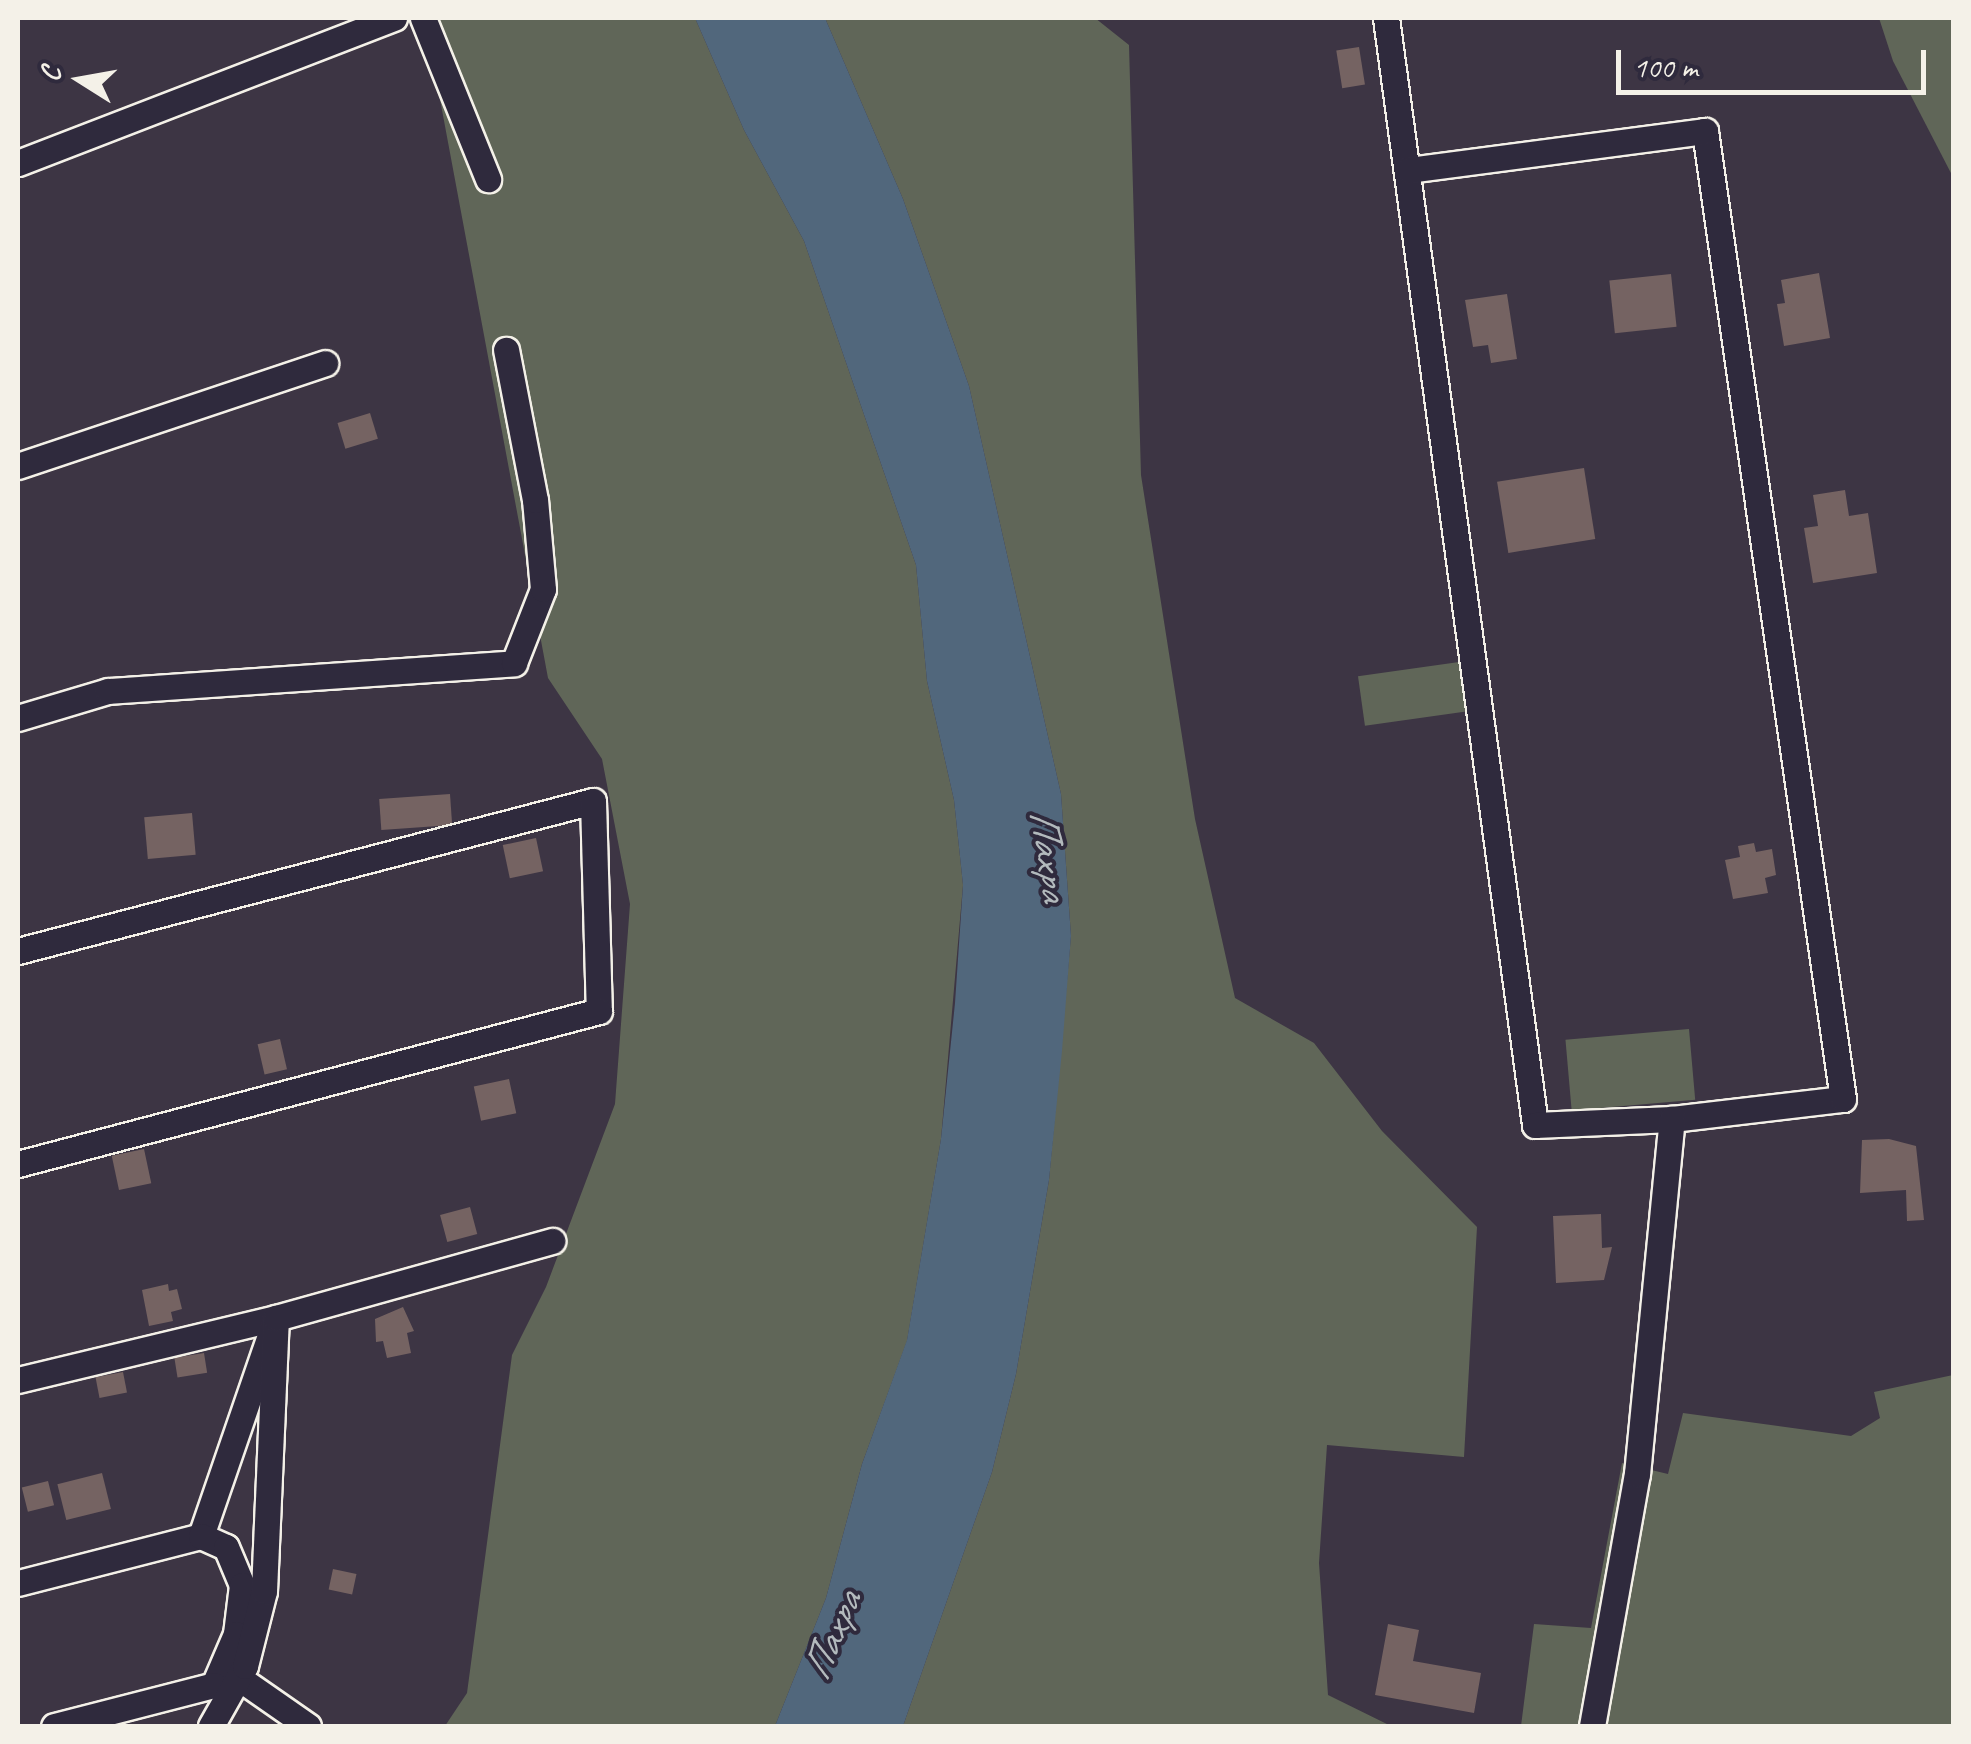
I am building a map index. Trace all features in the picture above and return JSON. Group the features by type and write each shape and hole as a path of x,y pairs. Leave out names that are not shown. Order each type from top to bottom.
{"lane":[{"path":"18,163 394,18"},
{"path":"423,18 488,178"},
{"path":"1386,18 1534,1125 1672,1119 1842,1099 1704,131 1409,170"},
{"path":"18,718 108,691 514,663 543,589 535,500 506,350"},
{"path":"18,466 325,363"},
{"path":"18,952 593,801 599,1011 18,1164"},
{"path":"1592,1726 1636,1474 1672,1119"},
{"path":"18,1380 276,1318 552,1241"},
{"path":"201,1536 276,1318"},
{"path":"212,1726 239,1678 264,1591 276,1318"},
{"path":"18,1583 201,1536 226,1547 242,1585 236,1634 214,1684 54,1726"},
{"path":"239,1678 308,1726"}],"green space":[{"path":"419,18 695,18 744,130 804,241 916,565 927,681 954,800 963,885 941,1139 907,1341 862,1464 826,1598 775,1726 445,1726 467,1693 512,1355 546,1287 615,1104 630,904 602,759 548,678 428,35"},
{"path":"825,18 1095,18 1129,45 1141,475 1195,819 1235,998 1314,1043 1382,1131 1477,1227 1464,1457 1327,1445 1319,1563 1328,1695 1391,1726 903,1726 992,1472 1016,1374 1049,1180 1071,936 1061,794 969,386 903,199"},
{"path":"1879,18 1953,18 1953,177 1893,61"},
{"path":"1459,662 1466,712 1365,726 1358,676"},
{"path":"1689,1029 1695,1100 1572,1111 1565,1040"},
{"path":"1953,1375 1953,1726 1521,1726 1534,1624 1591,1628 1622,1463 1668,1474 1683,1413 1851,1436 1880,1418 1874,1392"}],"water":[{"name":"Пахра","path":"695,18 825,18 903,199 969,386 1061,794 1071,936 1049,1180 1016,1374 992,1472 903,1726 775,1726 826,1598 862,1464 907,1340 941,1139 955,1003 963,885 954,800 927,681 916,565 804,241 744,130"}],"building":[{"path":"1359,47 1365,85 1342,88 1336,51"},
{"path":"1819,273 1830,338 1784,346 1777,304 1785,303 1781,280"},
{"path":"1671,274 1677,327 1615,333 1609,280"},
{"path":"1507,294 1517,359 1491,363 1488,345 1473,347 1465,300"},
{"path":"370,413 378,439 345,449 337,423"},
{"path":"1584,468 1595,539 1508,553 1497,482"},
{"path":"1845,490 1849,516 1868,513 1877,573 1813,583 1804,528 1818,526 1813,495"},
{"path":"450,794 452,825 381,830 379,799"},
{"path":"192,813 196,855 148,859 144,817"},
{"path":"536,838 543,871 510,878 503,845"},
{"path":"1754,843 1756,852 1772,849 1776,875 1765,878 1768,893 1733,899 1725,860 1740,857 1738,846"},
{"path":"280,1039 287,1069 265,1074 258,1044"},
{"path":"509,1079 516,1113 481,1121 474,1086"},
{"path":"1889,1139 1916,1146 1924,1220 1907,1221 1906,1190 1860,1193 1862,1140"},
{"path":"144,1149 151,1183 119,1190 112,1156"},
{"path":"470,1207 477,1234 447,1242 440,1215"},
{"path":"1601,1214 1602,1248 1612,1247 1604,1280 1556,1283 1553,1216"},
{"path":"168,1284 169,1291 177,1289 182,1309 171,1312 173,1321 149,1326 142,1290"},
{"path":"403,1307 414,1331 407,1333 411,1353 387,1358 383,1341 376,1342 375,1319"},
{"path":"204,1353 207,1373 177,1377 174,1358"},
{"path":"123,1372 127,1393 100,1398 96,1377"},
{"path":"102,1473 111,1509 66,1520 57,1484"},
{"path":"48,1481 54,1505 28,1512 22,1488"},
{"path":"333,1569 356,1574 352,1595 329,1590"},
{"path":"1388,1624 1419,1630 1413,1661 1481,1673 1474,1713 1375,1695"}]}
